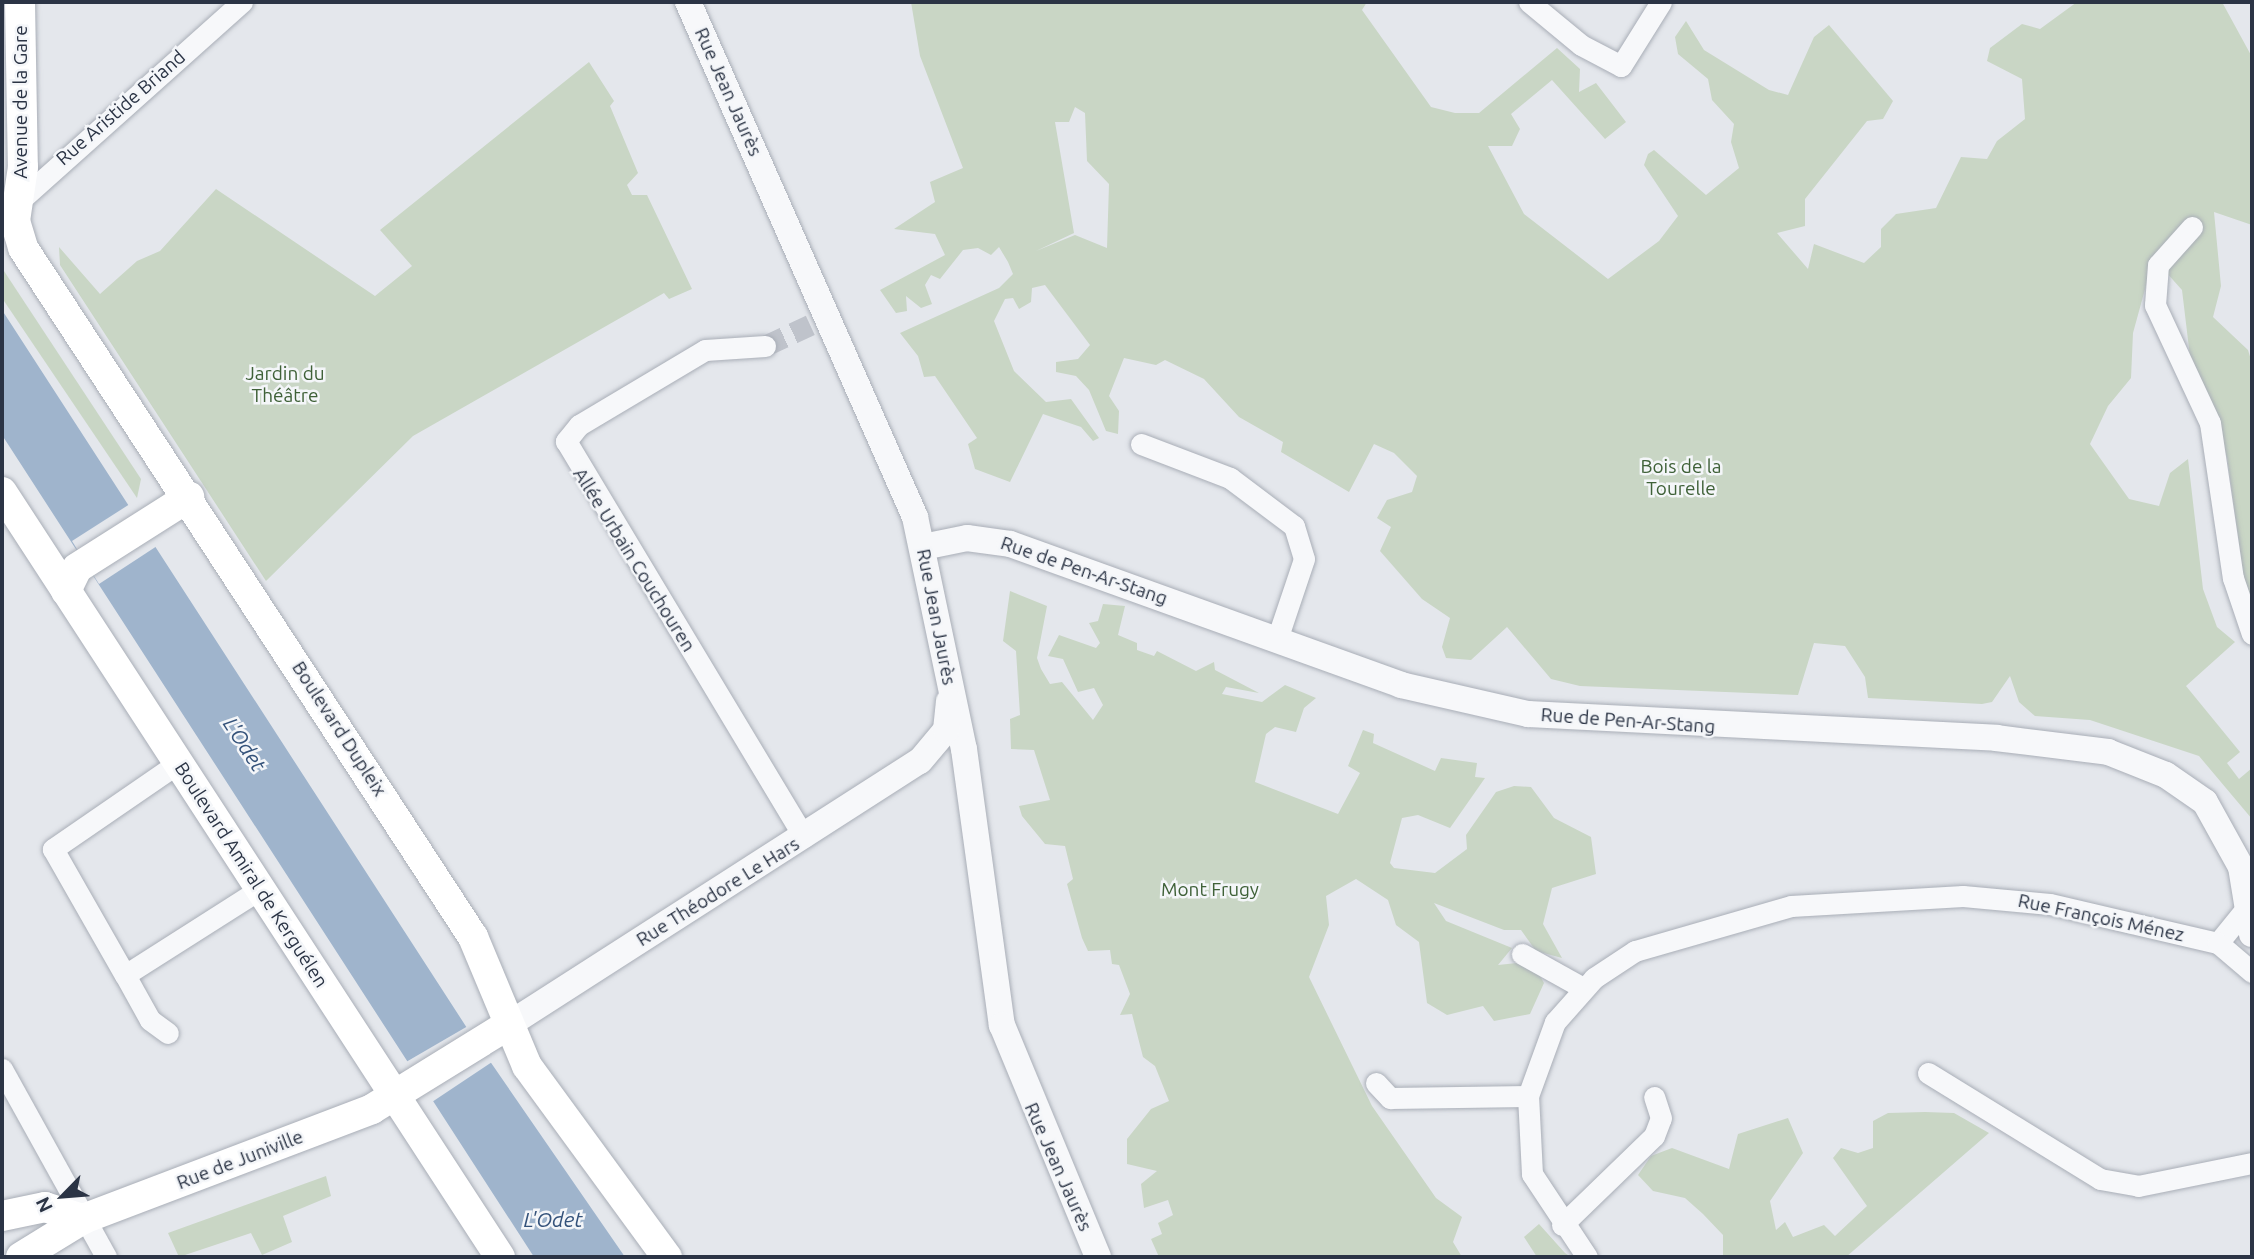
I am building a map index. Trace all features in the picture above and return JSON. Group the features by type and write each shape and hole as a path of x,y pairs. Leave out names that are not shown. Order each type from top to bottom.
{"main road":[{"name":"Avenue de la Gare","path":"10,209 23,159 20,2"},
{"name":"Boulevard Dupleix","path":"10,209 23,248 189,497 473,936 527,1066 667,1257"},
{"name":"Boulevard Amiral de Kerguélen","path":"2,492 260,889 408,1090 500,1257"},
{"path":"66,591 70,575 85,563 189,497"},
{"name":"Rue de Juniville","path":"21,1257 83,1219 408,1090 508,1025"},
{"path":"2,1216 46,1207 83,1219"}],"street":[{"name":"Rue Aristide Briand","path":"10,209 242,2"},
{"name":"Rue Jean Jaurès","path":"688,2 819,322 923,547 967,778 1002,1025 1098,1257"},
{"path":"1529,2 1581,45 1621,66 1661,2"},
{"path":"2192,227 2158,265 2155,305 2210,424 2233,578 2252,634"},
{"name":"Allée Urbain Couchouren","path":"765,346 705,350 573,429 566,441 804,837"},
{"path":"1141,444 1230,478 1294,526 1304,559 1277,639"},
{"name":"Rue de Pen-Ar-Stang","path":"923,547 967,538 1010,544 1419,690 1562,719 1996,738 2108,752 2166,775 2205,802 2234,847 2252,934"},
{"name":"Rue Théodore Le Hars","path":"508,1025 804,837 926,755 946,730 949,689"},
{"path":"926,755 947,759 967,778"},
{"path":"168,1033 150,1020 52,849 178,764"},
{"path":"125,975 260,889"},
{"name":"Rue François Ménez","path":"1587,1257 1562,1225 1532,1174 1528,1096 1548,1035 1583,988 1622,957 1691,930 1770,909 1864,898 2015,899 2218,943 2252,972"},
{"path":"2218,943 2248,905"},
{"path":"1522,954 1583,988"},
{"path":"2,1069 106,1257"},
{"path":"1928,1073 2100,1179 2138,1186 2252,1163"},
{"path":"1376,1083 1390,1098 1528,1096"},
{"path":"1562,1225 1654,1136 1661,1118 1654,1097"}],"green space":[{"name":"Bois de la Tourelle","path":"911,2 1367,2 1362,10 1431,107 1455,113 1479,113 1557,48 1580,69 1579,92 1596,83 1626,122 1605,139 1552,80 1511,114 1520,129 1512,146 1488,146 1524,214 1608,279 1659,241 1678,216 1644,165 1648,154 1654,150 1706,195 1739,168 1731,142 1734,124 1712,100 1708,79 1678,54 1675,37 1686,21 1704,50 1769,90 1788,95 1814,37 1829,25 1893,101 1883,119 1867,121 1805,199 1805,226 1777,233 1808,269 1814,244 1864,263 1881,247 1881,229 1896,214 1936,208 1961,157 1987,159 1997,141 2025,119 2022,79 1987,61 1990,48 2022,24 2040,29 2077,2 2222,2 2252,57 2252,225 2214,212 2221,286 2213,317 2248,350 2252,363 2252,599 2244,580 2227,457 2191,365 2182,290 2165,271 2147,282 2133,333 2131,378 2108,406 2090,444 2129,499 2159,506 2170,473 2188,459 2203,589 2217,627 2235,642 2186,686 2240,752 2227,763 2239,779 2252,768 2252,819 2199,756 2090,720 2035,716 2019,702 2010,676 1992,702 1982,704 1868,698 1865,677 1845,646 1814,643 1798,695 1580,686 1551,679 1507,627 1471,660 1446,658 1442,647 1450,618 1422,599 1380,551 1391,527 1377,518 1387,500 1412,492 1417,476 1394,453 1374,444 1349,492 1281,452 1283,442 1239,417 1204,379 1165,360 1156,365 1124,358 1109,396 1119,411 1118,434 1106,431 1089,390 1076,376 1056,372 1056,362 1078,359 1090,345 1045,285 1032,288 1031,302 1019,309 1013,298 1005,299 994,321 1014,371 1046,402 1071,399 1099,438 1093,441 1081,427 1043,414 1010,482 975,469 968,444 977,438 935,376 924,377 918,356 900,333 999,288 1013,274 1008,262 999,247 991,255 978,248 963,250 940,279 931,275 925,285 932,304 921,308 906,296 907,311 896,313 880,290 945,255 935,234 894,229 935,202 930,182 963,168 920,56","holes":["1075,107 1085,113 1087,161 1109,184 1107,248 1075,235 1036,251 1074,233 1055,122 1069,122"]},
{"name":"Jardin du Théâtre","path":"589,62 614,101 610,106 638,173 627,185 632,195 647,195 692,289 669,299 664,293 413,436 266,581 60,265 59,247 100,294 137,261 160,251 216,189 375,296 412,266 380,230"},
{"path":"2,268 141,479 137,498 2,298"},
{"name":"Mont Frugy","path":"1010,591 1047,606 1037,658 1041,669 1050,684 1062,682 1093,720 1103,705 1094,688 1078,692 1063,659 1048,656 1059,635 1096,648 1100,643 1089,623 1098,621 1103,604 1125,606 1118,635 1137,643 1137,650 1154,656 1157,651 1196,671 1214,662 1215,670 1259,693 1226,687 1222,694 1262,702 1285,685 1316,698 1304,708 1296,732 1275,727 1266,734 1255,782 1338,814 1360,773 1348,766 1363,730 1374,734 1373,743 1435,771 1441,758 1477,763 1475,777 1485,778 1450,828 1418,815 1402,818 1390,863 1394,868 1435,873 1467,849 1466,835 1496,792 1514,786 1531,787 1554,818 1591,837 1596,874 1552,888 1543,924 1562,958 1536,951 1521,930 1504,930 1434,903 1446,921 1512,948 1498,965 1517,963 1540,976 1544,983 1530,1014 1494,1021 1483,1006 1447,1015 1427,1003 1419,942 1396,925 1388,900 1356,879 1326,896 1329,925 1309,977 1372,1106 1436,1198 1462,1217 1453,1242 1462,1257 1159,1257 1151,1239 1162,1234 1158,1223 1173,1215 1168,1200 1144,1208 1141,1184 1157,1171 1127,1164 1127,1139 1151,1109 1169,1101 1155,1066 1143,1057 1132,1014 1120,1015 1130,994 1119,965 1112,964 1110,950 1088,951 1082,938 1067,884 1073,879 1065,846 1045,844 1022,816 1019,806 1050,800 1034,750 1011,749 1010,719 1020,715 1016,651 1003,641"},
{"path":"1888,1113 1954,1113 1989,1133 1846,1257 1723,1257 1723,1235 1703,1214 1685,1198 1653,1191 1638,1175 1651,1156 1672,1148 1729,1169 1738,1134 1788,1118 1803,1153 1770,1201 1776,1230 1785,1222 1793,1237 1824,1225 1835,1236 1867,1206 1833,1158 1841,1148 1858,1153 1873,1148 1873,1121"},
{"path":"326,1176 331,1196 283,1216 292,1242 262,1255 251,1233 179,1257 168,1233"},
{"path":"1539,1224 1571,1257 1537,1257 1524,1237"}],"water":[{"name":"L'Odet","path":"2,310 467,1028 625,1257 534,1257 2,435"}],"pier":[{"path":"133,502 157,546 99,584 72,541"},
{"path":"468,1026 492,1062 432,1102 406,1062"}],"tunnel":[{"path":"765,346 810,325"}]}
